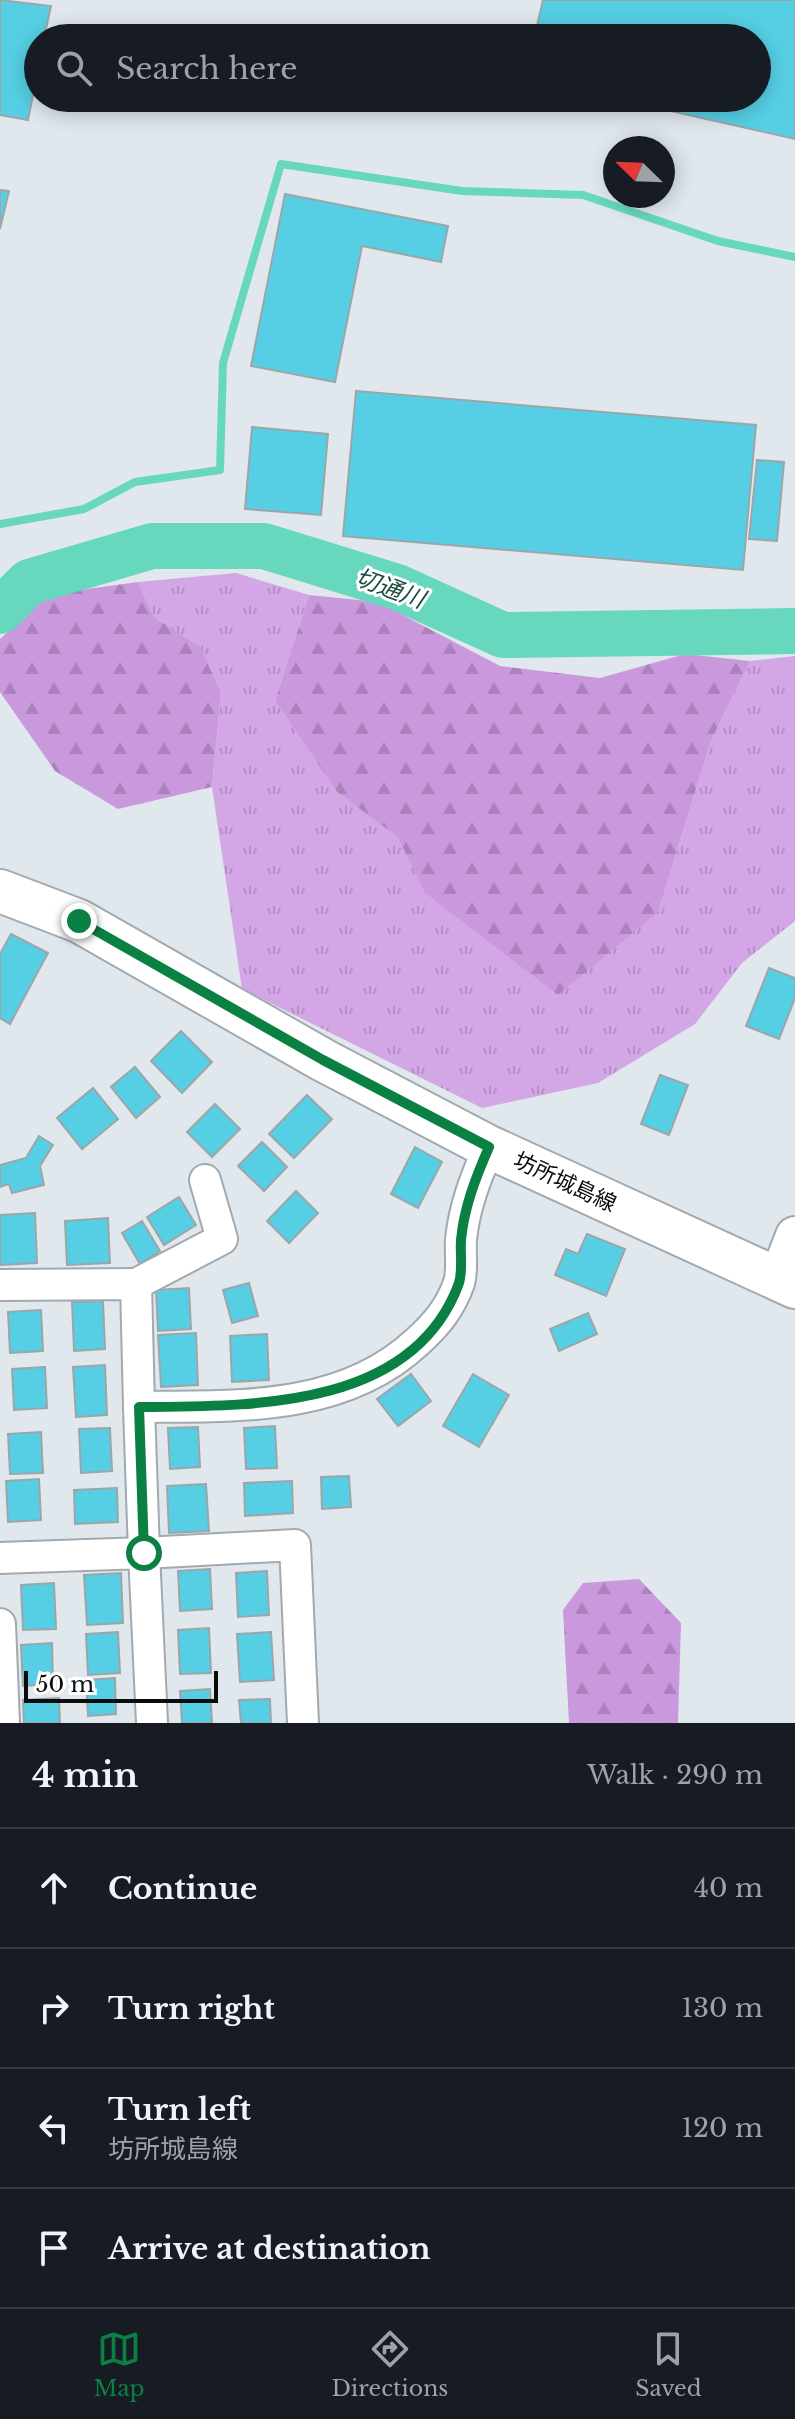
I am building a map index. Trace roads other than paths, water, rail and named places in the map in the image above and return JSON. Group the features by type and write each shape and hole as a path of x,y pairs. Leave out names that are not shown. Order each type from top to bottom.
{"main road":[{"name":"坊所城島線","path":"0,891 79,921 323,1060 489,1147 787,1284"}],"street":[{"path":"139,1407 232,1406 306,1398 351,1385 398,1359 442,1318 460,1279 461,1238 472,1186 489,1147"},
{"path":"0,1285 136,1284 222,1239 205,1180"},
{"path":"787,1284 795,1236"},
{"path":"136,1284 152,1723"},
{"path":"0,1558 295,1545 303,1723"},
{"path":"0,1624 4,1723"}],"waterway":[{"path":"0,524 84,509 135,482 220,470 223,363 281,164 462,191 583,195 718,241 795,257"},
{"name":"切通川","path":"0,611 29,582 152,546 264,546 397,587 503,635 795,631"}]}
